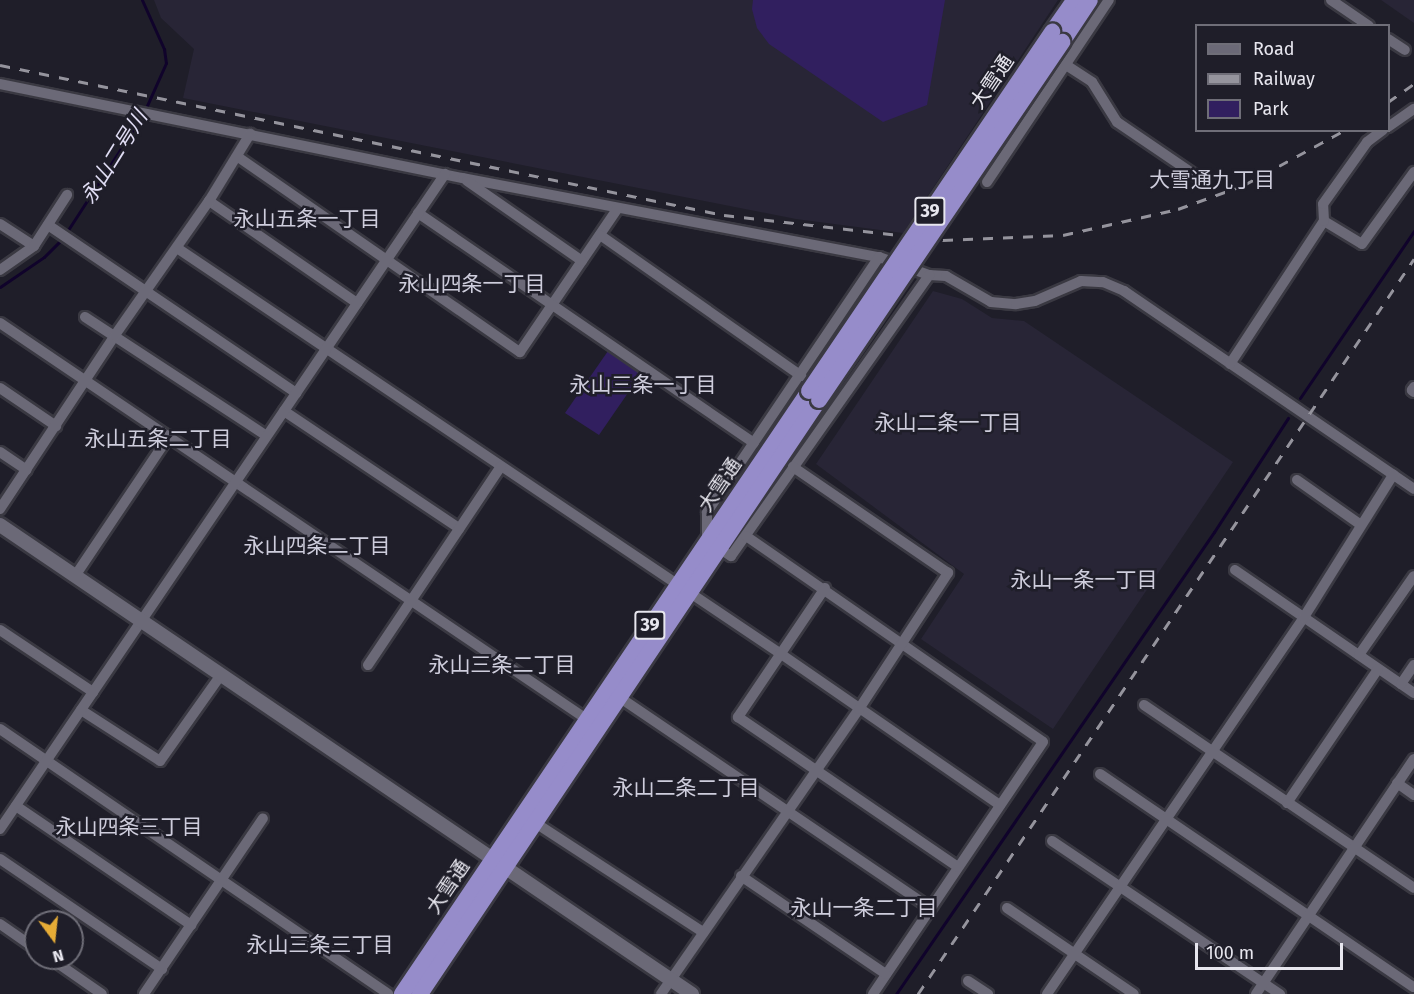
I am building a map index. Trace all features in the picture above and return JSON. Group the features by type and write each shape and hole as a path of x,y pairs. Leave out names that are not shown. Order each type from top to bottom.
{"highway":[{"name":"大雪通","path":"1057,37 1074,0"},
{"name":"大雪通","path":"402,994 498,863 534,822 612,692 713,543 810,389 1057,37 1090,0"},
{"name":"大雪通","path":"420,994 585,718 612,692"}],"street":[{"path":"987,182 1109,0"},
{"path":"1331,0 1366,24"},
{"path":"1390,40 1405,50"},
{"path":"1066,65 1092,82 1117,122 1198,177"},
{"path":"0,84 463,178 879,257 929,275 946,276 992,302 1016,304 1035,301 1081,281 1103,282 1124,291 1414,489"},
{"path":"1390,126 1414,109"},
{"path":"1230,364 1324,221 1323,204 1367,142 1380,132"},
{"path":"0,508 115,335 209,201 250,134"},
{"path":"238,157 520,351 618,208"},
{"path":"1324,221 1362,244 1414,172"},
{"path":"0,828 445,174"},
{"path":"463,178 582,261"},
{"path":"0,270 34,246 51,227 67,195"},
{"path":"209,201 357,303"},
{"path":"418,213 754,443"},
{"path":"0,224 34,246"},
{"path":"51,227 296,393"},
{"path":"600,235 810,389"},
{"path":"177,248 781,654 1000,806"},
{"path":"879,257 810,389 754,443 707,512 713,543 731,556 929,275"},
{"path":"85,317 267,436"},
{"path":"0,323 585,718"},
{"path":"1414,387 1412,390 1414,392"},
{"path":"0,388 56,426"},
{"path":"284,411 459,528"},
{"path":"75,576 169,436"},
{"path":"0,452 27,470"},
{"path":"368,665 501,466"},
{"path":"662,994 741,876 859,709 948,573 793,467"},
{"path":"1047,994 1304,617 1394,475"},
{"path":"1297,480 1361,525"},
{"path":"0,525 692,994"},
{"path":"746,536 825,588 1043,742 873,994"},
{"path":"1235,570 1414,693"},
{"path":"1359,655 1414,576"},
{"path":"825,588 738,717 958,867"},
{"path":"0,630 93,692"},
{"path":"1401,684 1414,665"},
{"path":"1287,803 1378,669"},
{"path":"81,710 160,761 221,675"},
{"path":"612,692 931,908"},
{"path":"1144,705 1414,888"},
{"path":"0,729 388,994"},
{"path":"1256,994 1414,759"},
{"path":"1100,774 1414,987"},
{"path":"1397,783 1414,795"},
{"path":"16,806 191,925"},
{"path":"144,994 263,818"},
{"path":"534,822 703,932"},
{"path":"1052,841 1280,994"},
{"path":"0,859 162,969"},
{"path":"741,876 886,974"},
{"path":"1007,908 1134,994"},
{"path":"0,924 24,941"},
{"path":"67,970 102,994"},
{"path":"968,981 988,994"}],"shaded area":[{"path":"154,0 1058,0 903,233 796,219 183,98 194,49 161,18"},
{"path":"1381,0 1414,0 1414,23"},
{"path":"933,291 962,299 992,318 1024,321 1233,462 1053,729 921,639 964,574 816,464"}],"green space":[{"path":"753,0 945,0 927,105 883,122 769,44 757,28 752,9"},
{"path":"608,351 641,374 599,435 565,413"}],"waterway":[{"name":"永山二号川","path":"142,0 164,49 166,63 145,110"},
{"name":"永山二号川","path":"66,233 142,116"},
{"path":"1300,398 1414,231"},
{"name":"永山二号川","path":"0,287 44,257 62,239"},
{"path":"896,994 1214,532 1288,418"}],"railway":[{"path":"0,65 724,215 943,240 1063,235 1178,209 1244,185 1341,132"},
{"path":"1390,101 1414,84"},
{"path":"918,994 1414,259"}],"district":[{"name":"大雪通九丁目","path":"1212,180"},
{"name":"永山五条一丁目","path":"307,219"},
{"name":"永山四条一丁目","path":"472,284"},
{"name":"永山三条一丁目","path":"643,385"},
{"name":"永山二条一丁目","path":"948,423"},
{"name":"永山五条二丁目","path":"158,439"},
{"name":"永山四条二丁目","path":"317,546"},
{"name":"永山一条一丁目","path":"1084,580"},
{"name":"永山三条二丁目","path":"502,665"},
{"name":"永山二条二丁目","path":"686,788"},
{"name":"永山四条三丁目","path":"129,827"},
{"name":"永山一条二丁目","path":"864,908"},
{"name":"永山三条三丁目","path":"320,945"}]}
